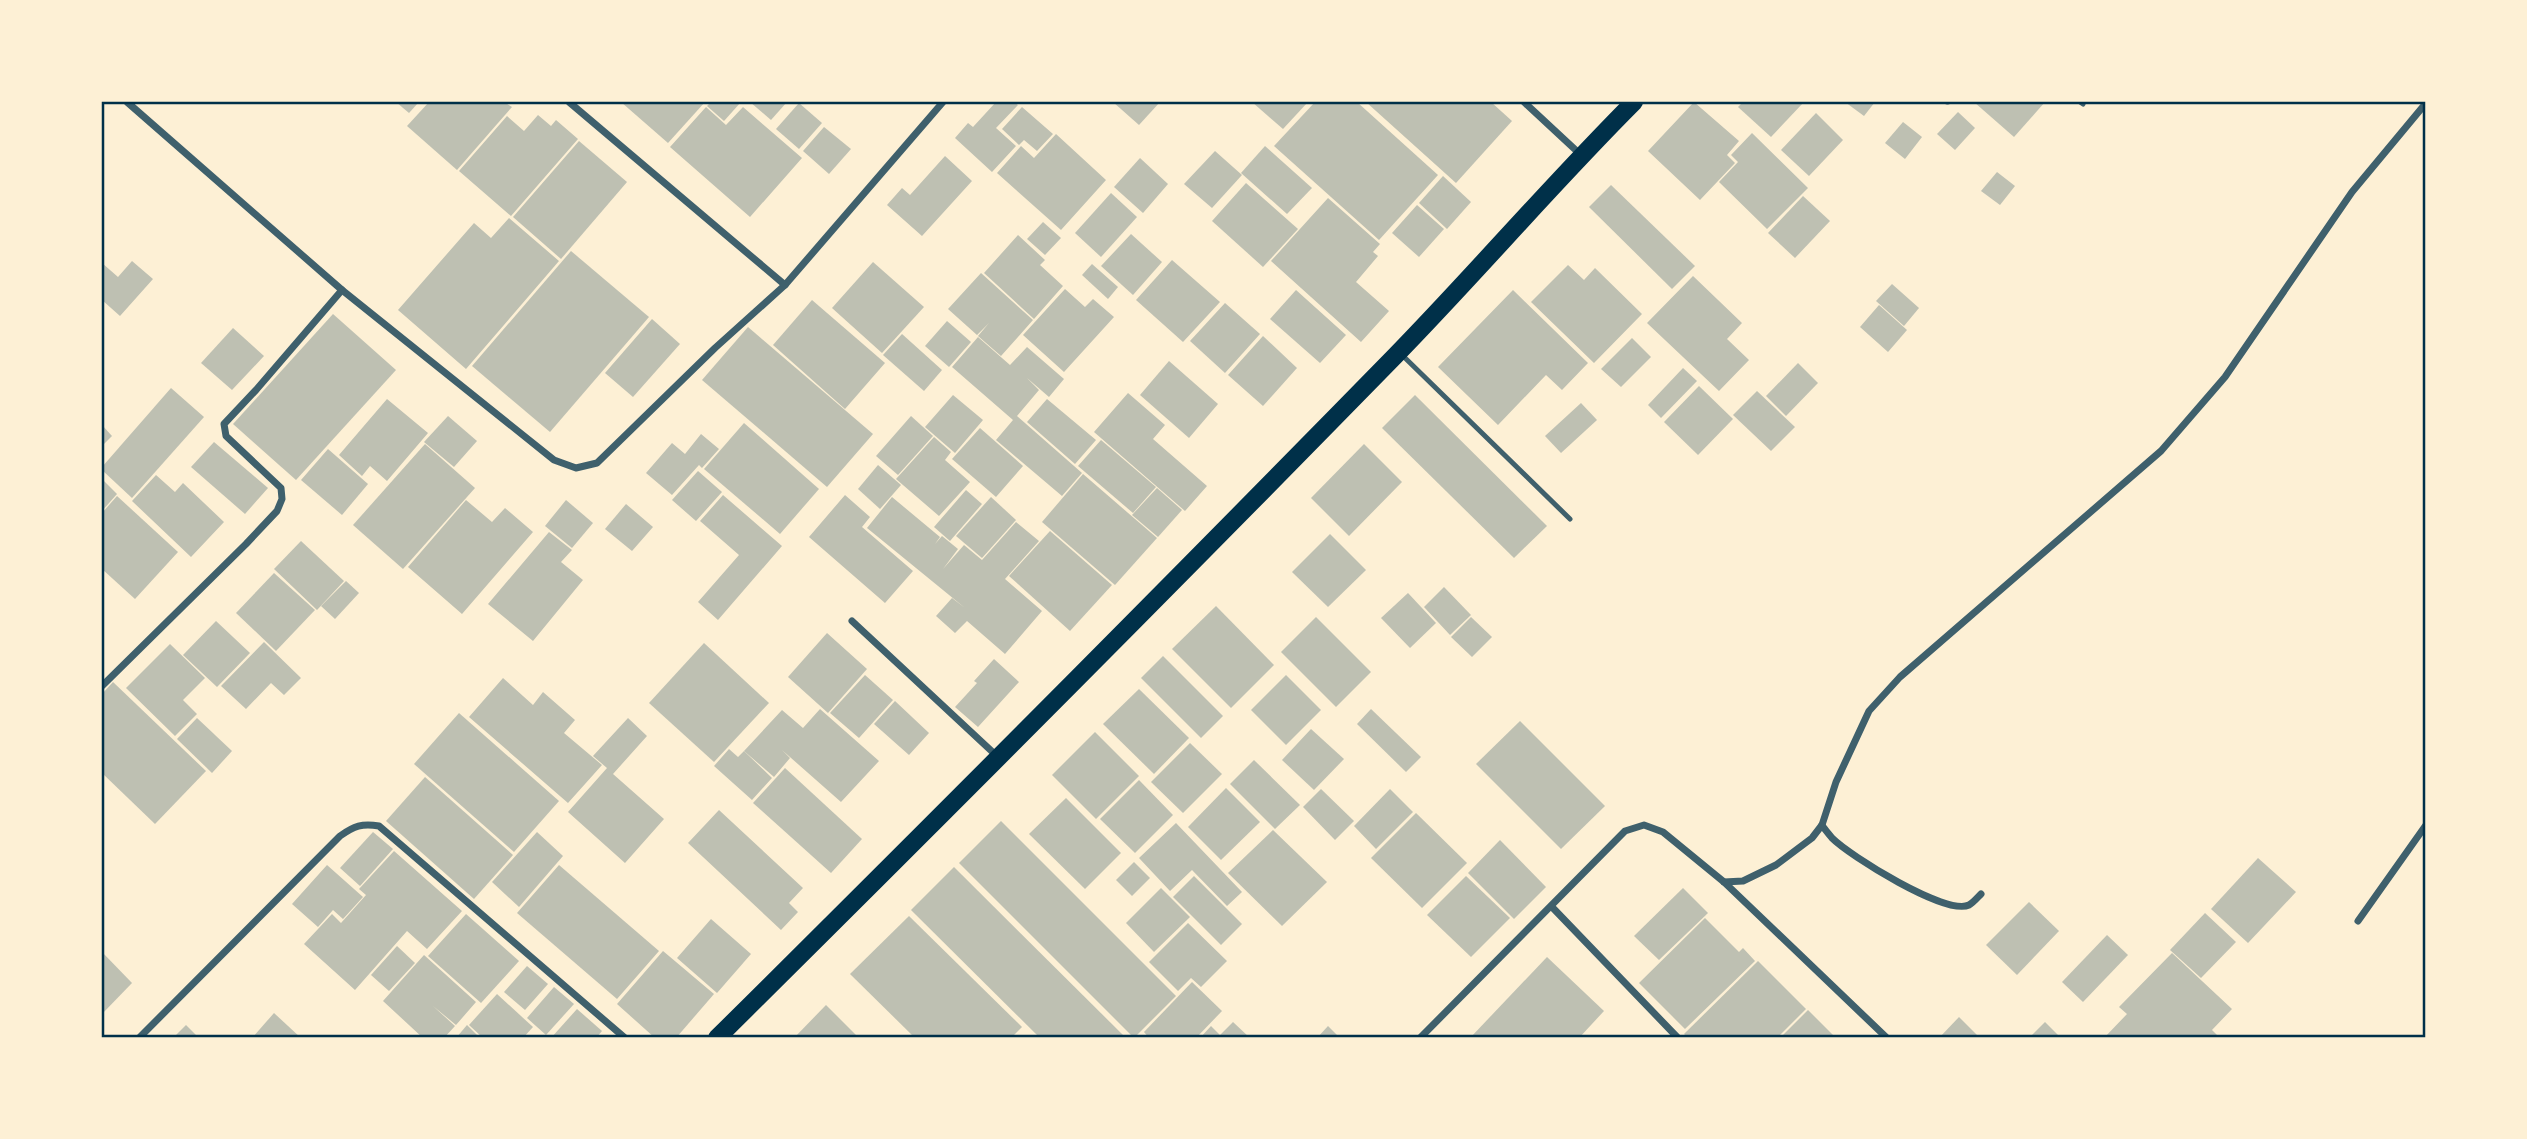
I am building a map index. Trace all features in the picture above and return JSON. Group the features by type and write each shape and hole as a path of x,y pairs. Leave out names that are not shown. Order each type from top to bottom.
{"main road":[{"path":"717,1038 999,758 1399,352 1581,155 1634,102"}],"street":[{"path":"127,102 342,290 554,460 576,468 597,463 715,348 785,285 943,102"},
{"path":"569,102 785,285"},
{"path":"1524,102 1581,155"},
{"path":"1724,881 1743,881 1776,865 1812,838 1822,825 1836,782 1869,711 1900,677 2161,451 2225,377 2352,192 2426,103"},
{"path":"102,686 276,511 282,499 281,488 226,436 224,424 342,290"},
{"path":"852,621 999,758"},
{"path":"139,1038 340,836 354,826 366,824 379,826 625,1038"},
{"path":"1420,1038 1625,831 1644,825 1663,832 1724,881 1887,1038"},
{"path":"1822,825 1833,839 1847,849 1928,898 1961,907 1970,905 1981,894"},
{"path":"2358,921 2426,825"},
{"path":"1552,907 1678,1038"}],"lane":[{"path":"1399,352 1570,519"}],"building":[{"path":"396,102 419,102 409,113"},
{"path":"429,102 504,102 512,107 457,170 407,126"},
{"path":"621,102 705,102 668,143"},
{"path":"711,102 741,102 724,121 707,106"},
{"path":"750,102 787,102 771,120"},
{"path":"996,102 1014,102 1018,105 996,128 1016,146 992,172 955,138 968,123 973,127"},
{"path":"1113,102 1160,102 1139,125"},
{"path":"1252,102 1308,102 1283,129"},
{"path":"1315,102 1357,102 1438,175 1379,240 1274,146"},
{"path":"1366,102 1491,102 1512,121 1456,183"},
{"path":"1694,102 1739,141 1727,155 1735,163 1700,200 1648,151"},
{"path":"1743,102 1804,102 1771,137 1738,107"},
{"path":"1845,102 1875,102 1864,116"},
{"path":"1974,102 2045,102 2014,137"},
{"path":"799,103 822,123 799,149 776,129"},
{"path":"706,107 726,125 743,107 802,158 750,217 670,147"},
{"path":"1022,107 1053,134 1037,151 1024,140 1019,145 1002,129"},
{"path":"1958,112 1975,128 1955,150 1937,134"},
{"path":"1816,113 1843,140 1809,176 1781,150"},
{"path":"538,115 551,126 556,120 578,139 511,216 459,171 507,116 524,131"},
{"path":"1903,122 1922,137 1905,159 1885,143"},
{"path":"824,127 851,149 829,174 803,151"},
{"path":"1752,133 1808,188 1767,229 1719,182 1738,162 1731,155"},
{"path":"1056,134 1106,180 1061,230 997,173 1021,146 1034,158"},
{"path":"579,141 627,182 561,259 513,217"},
{"path":"1265,146 1312,188 1287,214 1241,173"},
{"path":"1215,151 1242,175 1212,208 1184,184"},
{"path":"945,156 972,181 922,236 887,205 902,188 910,195"},
{"path":"1140,158 1168,184 1143,213 1114,187"},
{"path":"1997,172 2015,186 2000,205 1981,191"},
{"path":"1443,176 1471,202 1447,229 1419,203"},
{"path":"1246,183 1298,229 1263,267 1212,221"},
{"path":"1611,185 1695,266 1672,289 1589,207"},
{"path":"1111,193 1137,217 1101,257 1075,233"},
{"path":"1803,196 1830,221 1795,258 1768,233"},
{"path":"1328,198 1380,244 1373,252 1378,256 1356,282 1389,311 1361,342 1271,261"},
{"path":"1417,205 1444,229 1419,257 1392,233"},
{"path":"509,218 559,261 466,369 398,310 474,223 491,238"},
{"path":"1043,222 1061,238 1045,255 1027,239"},
{"path":"1131,234 1162,262 1133,295 1101,266"},
{"path":"1018,235 1045,260 1040,265 1063,286 1034,319 984,273"},
{"path":"571,251 649,317 550,432 472,366"},
{"path":"1172,260 1220,302 1183,342 1136,300"},
{"path":"132,261 153,279 120,316 102,300 102,263 118,277"},
{"path":"873,262 924,307 882,353 832,308"},
{"path":"1092,264 1118,287 1108,299 1082,275"},
{"path":"1568,265 1584,280 1595,268 1642,314 1594,363 1531,302"},
{"path":"981,273 1033,320 1001,356 978,336 989,323 977,335 948,309"},
{"path":"1693,276 1742,323 1727,339 1749,360 1719,391 1647,323"},
{"path":"1892,284 1919,308 1904,326 1876,301"},
{"path":"1065,289 1085,307 1093,299 1114,317 1064,372 1023,335"},
{"path":"1296,290 1346,335 1320,363 1270,319"},
{"path":"1513,290 1588,363 1562,390 1546,375 1498,425 1438,367"},
{"path":"812,300 885,363 845,409 773,345"},
{"path":"1225,303 1260,334 1225,373 1190,341"},
{"path":"1879,305 1907,330 1888,352 1860,327"},
{"path":"333,314 396,370 296,480 233,424"},
{"path":"652,319 680,344 633,397 605,373"},
{"path":"947,321 971,342 949,367 925,346"},
{"path":"748,327 873,434 827,487 702,380"},
{"path":"233,328 264,356 232,390 201,363"},
{"path":"902,334 942,370 924,391 883,355"},
{"path":"1263,336 1297,368 1263,406 1228,375"},
{"path":"978,337 1010,365 1027,347 1064,379 1049,397 1027,378 1039,390 1017,416 1082,473 1062,496 996,440 1013,420 952,367"},
{"path":"1632,338 1651,357 1621,387 1601,369"},
{"path":"1169,361 1218,404 1189,438 1140,395"},
{"path":"1798,363 1818,383 1786,416 1766,396"},
{"path":"1683,368 1697,381 1661,418 1648,405"},
{"path":"1699,386 1733,419 1698,455 1664,422"},
{"path":"171,388 204,417 132,498 102,467"},
{"path":"1757,391 1795,427 1771,451 1733,415"},
{"path":"1128,393 1165,425 1153,439 1207,486 1185,511 1094,432"},
{"path":"953,395 983,420 955,453 925,427"},
{"path":"1415,395 1547,526 1514,558 1382,428"},
{"path":"387,399 428,433 387,481 370,466 362,476 339,455"},
{"path":"1047,399 1096,440 1075,464 1027,422"},
{"path":"1581,403 1597,420 1561,453 1545,436"},
{"path":"448,416 477,441 454,467 424,442"},
{"path":"911,416 933,436 898,475 876,456"},
{"path":"744,423 819,489 780,534 704,469"},
{"path":"102,425 112,436 102,446"},
{"path":"980,428 1023,466 996,497 952,459"},
{"path":"701,434 719,449 702,468 699,465 672,495 646,473 672,443 685,454"},
{"path":"934,437 951,452 945,460 970,482 939,516 896,479"},
{"path":"1101,440 1156,487 1133,513 1078,466"},
{"path":"214,442 268,488 245,514 191,467"},
{"path":"425,444 475,488 403,569 353,525"},
{"path":"1364,444 1402,482 1349,536 1311,498"},
{"path":"328,449 368,484 342,515 301,480"},
{"path":"878,465 901,485 880,509 858,489"},
{"path":"698,471 722,492 696,521 672,500"},
{"path":"1083,474 1157,538 1115,585 1042,522"},
{"path":"156,475 175,492 183,483 224,522 191,557 132,501"},
{"path":"102,479 117,494 102,511"},
{"path":"1157,488 1182,510 1158,537 1132,515"},
{"path":"966,490 982,504 950,541 934,527"},
{"path":"723,495 782,546 718,620 698,602 739,555 700,521"},
{"path":"845,495 870,517 862,527 913,571 885,603 809,537"},
{"path":"117,496 178,552 135,599 102,569 102,513"},
{"path":"892,497 940,537 935,544 942,536 958,549 943,569 964,545 982,560 1016,522 1039,541 1005,579 1042,611 1005,654 967,621 955,633 936,616 952,598 965,608 867,528"},
{"path":"991,497 1016,520 982,558 956,536"},
{"path":"466,500 492,522 505,508 533,532 462,614 408,567"},
{"path":"566,500 593,523 572,548 545,526"},
{"path":"626,504 653,527 632,551 605,529"},
{"path":"1050,531 1112,585 1070,631 1009,576"},
{"path":"549,532 572,550 561,562 583,580 533,641 488,604"},
{"path":"1330,534 1366,570 1328,607 1292,572"},
{"path":"301,541 344,581 317,610 274,569"},
{"path":"274,573 315,610 276,651 236,613"},
{"path":"346,581 359,593 335,619 321,606"},
{"path":"1444,587 1471,615 1450,635 1424,607"},
{"path":"1408,593 1436,623 1410,648 1381,618"},
{"path":"1216,606 1274,665 1231,708 1172,649"},
{"path":"1316,617 1371,672 1336,707 1281,652"},
{"path":"1471,617 1492,637 1472,657 1451,637"},
{"path":"216,621 250,653 217,687 183,655"},
{"path":"827,633 867,669 828,713 788,677"},
{"path":"264,642 301,678 284,695 271,683 246,709 221,686"},
{"path":"704,643 769,703 714,762 649,703"},
{"path":"170,644 205,678 183,700 197,714 175,736 126,688"},
{"path":"1163,656 1223,716 1201,738 1141,678"},
{"path":"994,659 1019,682 978,727 955,707"},
{"path":"865,675 893,700 859,738 830,713"},
{"path":"1286,675 1321,710 1286,745 1251,710"},
{"path":"503,678 533,705 543,692 575,720 564,733 602,765 568,803 469,717"},
{"path":"113,682 206,771 155,824 102,773 102,694"},
{"path":"1139,689 1189,738 1154,774 1103,724"},
{"path":"895,701 929,733 909,755 874,724"},
{"path":"820,709 879,761 841,802 782,750 790,758 774,777 744,751 782,710 803,728"},
{"path":"1371,709 1421,757 1406,772 1357,724"},
{"path":"459,713 559,801 514,852 414,764"},
{"path":"197,718 232,751 212,773 177,739"},
{"path":"628,718 647,736 613,774 664,819 625,863 568,812 607,768 593,756"},
{"path":"1520,721 1605,806 1561,849 1476,764"},
{"path":"1311,729 1344,759 1314,790 1282,760"},
{"path":"1095,732 1139,776 1096,819 1052,775"},
{"path":"1190,743 1222,774 1183,813 1151,782"},
{"path":"729,749 738,757 744,751 772,778 752,800 714,766"},
{"path":"1254,760 1300,805 1275,829 1230,784"},
{"path":"785,768 862,839 831,873 753,803"},
{"path":"425,777 513,855 474,899 386,821"},
{"path":"1139,780 1173,815 1135,853 1100,819"},
{"path":"1226,788 1260,822 1221,860 1188,827"},
{"path":"1321,789 1354,821 1335,840 1303,807"},
{"path":"1390,789 1413,812 1376,849 1354,826"},
{"path":"1066,798 1121,853 1085,889 1029,834"},
{"path":"719,810 803,888 789,903 798,912 781,930 688,843"},
{"path":"1416,813 1467,863 1422,908 1371,858"},
{"path":"1001,821 1176,996 1134,1038 959,863"},
{"path":"1176,823 1242,892 1227,906 1192,870 1170,891 1139,858"},
{"path":"1273,830 1327,882 1282,926 1228,873"},
{"path":"373,832 393,849 360,886 340,868"},
{"path":"537,832 563,856 519,907 492,882"},
{"path":"1500,840 1546,887 1514,919 1468,873"},
{"path":"394,851 462,911 427,949 407,931 355,990 304,944 332,914 341,923 366,895 359,889"},
{"path":"2258,858 2296,892 2248,943 2211,909"},
{"path":"1134,862 1150,878 1132,896 1116,880"},
{"path":"327,865 363,897 343,919 333,910 318,927 292,904"},
{"path":"559,865 659,951 617,999 517,913"},
{"path":"954,867 1126,1038 1040,1038 911,910"},
{"path":"1194,876 1242,924 1221,945 1173,897"},
{"path":"1466,876 1510,918 1471,957 1427,915"},
{"path":"1161,888 1190,917 1154,952 1126,923"},
{"path":"1683,888 1708,913 1659,960 1634,936"},
{"path":"2029,902 2059,931 2017,975 1986,945"},
{"path":"2205,913 2236,942 2201,978 2170,950"},
{"path":"466,914 519,961 481,1003 428,956"},
{"path":"909,916 1022,1027 1011,1038 915,1038 850,974"},
{"path":"1705,918 1739,952 1743,948 1755,961 1685,1029 1639,983"},
{"path":"711,919 751,954 717,993 677,958"},
{"path":"1188,923 1227,961 1201,987 1191,978 1178,991 1149,962"},
{"path":"2107,935 2128,955 2083,1002 2062,982"},
{"path":"397,946 415,963 389,991 371,975"},
{"path":"663,951 714,994 676,1038 655,1038 617,1004"},
{"path":"102,952 132,983 102,1014"},
{"path":"2172,953 2232,1009 2212,1030 2220,1038 2104,1038 2127,1014 2119,1007"},
{"path":"424,955 476,1002 456,1025 433,1006 455,1026 444,1038 423,1038 383,1001"},
{"path":"1547,957 1604,1011 1579,1038 1470,1038"},
{"path":"1758,961 1806,1009 1777,1038 1688,1038 1684,1034"},
{"path":"527,966 548,984 525,1010 504,992"},
{"path":"1192,982 1222,1011 1196,1038 1149,1038 1144,1032"},
{"path":"554,987 574,1004 546,1035 527,1018"},
{"path":"497,994 533,1027 523,1038 483,1038 469,1025"},
{"path":"826,1005 859,1038 794,1038"},
{"path":"577,1009 602,1031 596,1038 551,1038"},
{"path":"1808,1010 1836,1038 1780,1038"},
{"path":"274,1013 301,1038 252,1038"},
{"path":"1959,1017 1980,1038 1939,1038"},
{"path":"1233,1022 1250,1038 1200,1038 1211,1026 1220,1035"},
{"path":"2045,1022 2061,1038 2029,1038"},
{"path":"186,1025 199,1038 173,1038"},
{"path":"467,1025 480,1038 456,1038"},
{"path":"1328,1026 1340,1038 1317,1038"}]}
